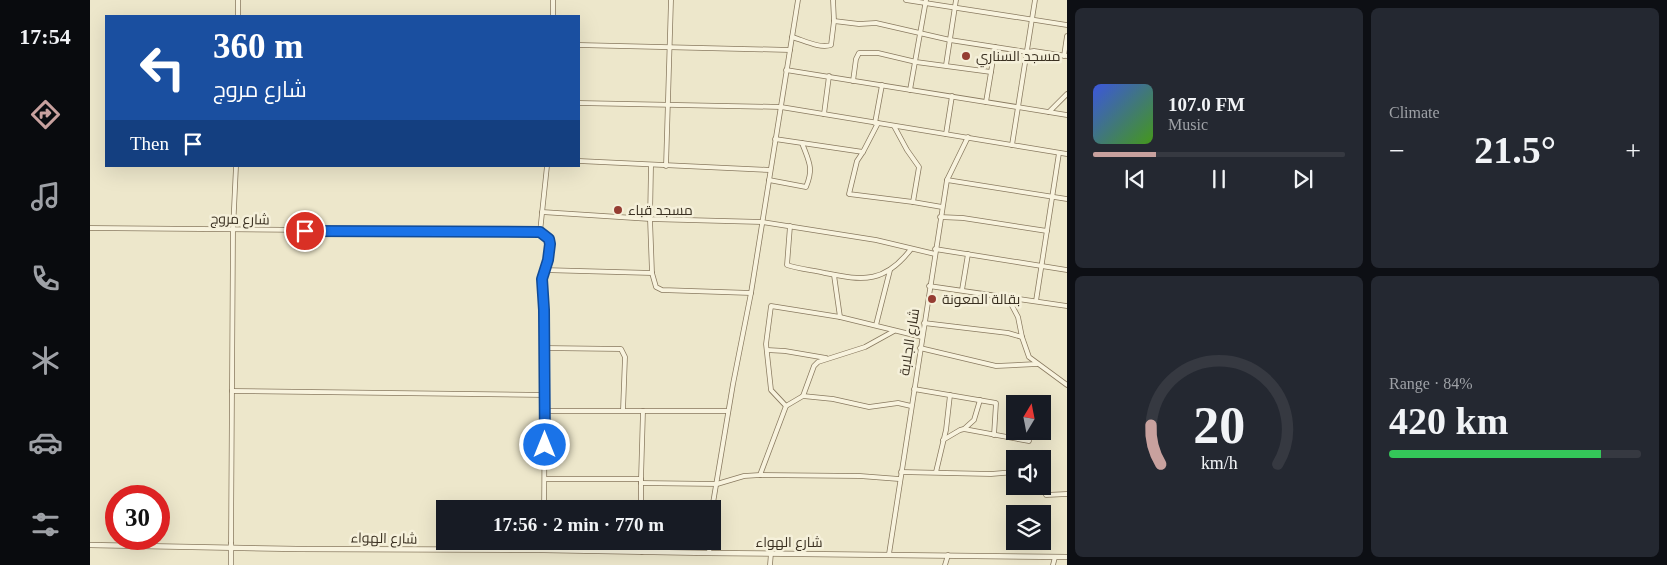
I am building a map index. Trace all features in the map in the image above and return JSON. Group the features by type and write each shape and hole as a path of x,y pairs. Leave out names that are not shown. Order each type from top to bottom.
{"street":[{"path":"238,0 238,15"},
{"path":"553,0 554,15"},
{"path":"666,166 671,0"},
{"path":"714,500 728,411 751,293 798,0"},
{"path":"792,37 829,46 832,40 834,21 833,0"},
{"path":"906,0 1067,25"},
{"path":"946,65 956,0"},
{"path":"1012,145 1035,0"},
{"path":"910,90 926,2"},
{"path":"834,21 876,24 950,40 1066,56 1067,36"},
{"path":"580,45 790,50"},
{"path":"986,102 995,47"},
{"path":"853,81 856,59 859,53 878,53 916,62 991,72"},
{"path":"786,70 1067,115"},
{"path":"824,114 829,76"},
{"path":"882,85 877,123 863,152 856,161 849,194 942,207"},
{"path":"1049,112 1067,94"},
{"path":"946,134 952,96"},
{"path":"580,104 780,107 1067,154"},
{"path":"894,126 906,150 919,168 913,202"},
{"name":"شارع الجلابة","path":"889,554 899,479 947,180 968,137"},
{"path":"775,140 863,152"},
{"path":"769,180 806,187 811,175 810,165 802,143"},
{"path":"1036,301 1060,153"},
{"path":"580,161 651,166 770,170"},
{"path":"651,166 652,272 656,287 662,290 751,293"},
{"path":"231,565 233,230 236,167"},
{"path":"544,500 546,395 542,279 548,260 550,244 549,239 540,232 547,167"},
{"path":"947,180 1067,199"},
{"path":"542,212 650,219 762,222 876,240 934,254"},
{"path":"940,217 963,218 1047,231"},
{"path":"790,226 787,265 834,275 863,279 871,278 897,266 911,249"},
{"name":"شارع مروج","path":"90,228 540,232"},
{"path":"935,248 1067,270"},
{"path":"962,290 968,254"},
{"path":"544,270 652,272"},
{"path":"876,325 890,270"},
{"path":"834,275 840,317"},
{"path":"929,286 1067,306"},
{"path":"1008,298 1018,317 1029,357 1067,385"},
{"path":"786,406 771,390 766,335 771,306 840,317 922,337"},
{"path":"924,323 1008,333 1022,337"},
{"path":"803,396 814,366 822,360 866,347 894,331"},
{"path":"544,348 621,349 625,357 624,410"},
{"path":"920,348 996,366 1038,364"},
{"path":"767,350 828,358"},
{"path":"914,389 996,404 994,434"},
{"path":"232,391 546,395"},
{"path":"936,472 950,395"},
{"path":"760,475 786,406 803,396 834,399 869,407 898,403 911,406"},
{"path":"943,440 964,429 974,420 980,400"},
{"path":"545,411 728,411"},
{"path":"641,500 643,411"},
{"path":"964,429 1029,441"},
{"path":"901,472 1006,473"},
{"path":"544,479 717,484 744,476 760,475 860,476 899,479"},
{"path":"1046,495 1067,494"},
{"name":"شارع الهواء","path":"90,545 436,549"},
{"name":"شارع الهواء","path":"544,550 1067,557"},
{"path":"770,565 771,553"},
{"path":"945,565 948,555"},
{"path":"1053,565 1056,557"}],"place":[{"name":"مسجد السناري","path":"966,56"},
{"name":"مسجد قباء","path":"618,210"},
{"name":"بقالة المعونة","path":"932,299"}],"route":[{"path":"305,231 540,232 544,234 549,239 550,244 548,260 542,279 546,395 545,445"}]}
